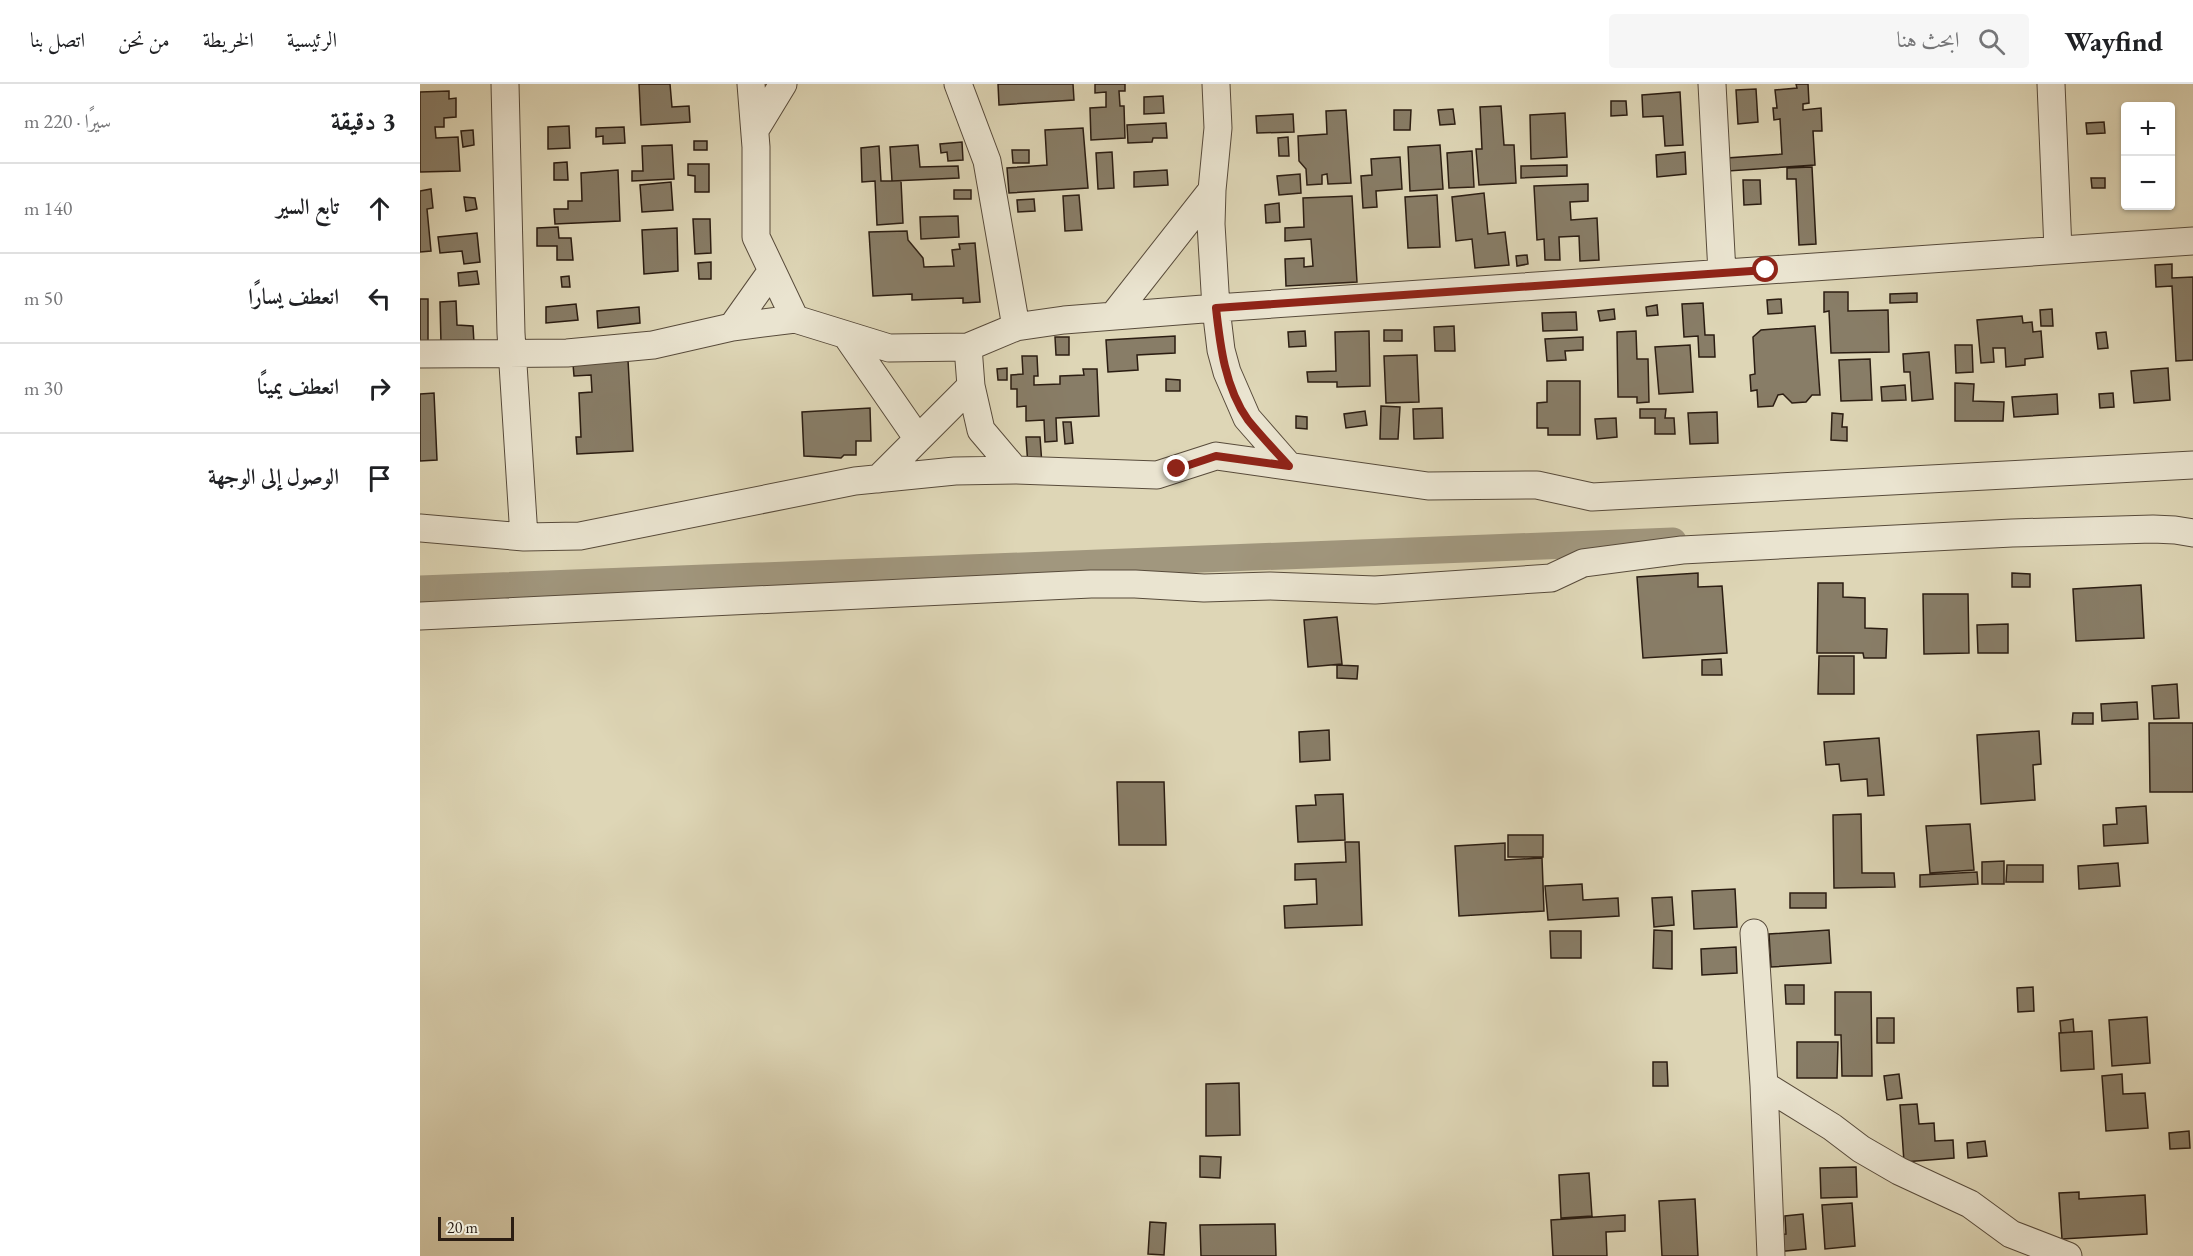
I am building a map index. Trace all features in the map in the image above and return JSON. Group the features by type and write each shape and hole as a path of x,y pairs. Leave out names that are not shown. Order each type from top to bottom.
{"street":[{"path":"505,84 512,352 524,537"},
{"path":"751,84 755,130 756,237 795,320"},
{"path":"755,130 783,84"},
{"path":"958,84 987,161 1016,327"},
{"path":"1216,84 1218,128 1211,224 1221,350 1227,372 1247,418 1289,466"},
{"path":"1712,84 1722,273"},
{"path":"2051,84 2058,250"},
{"path":"1113,316 1212,190"},
{"path":"420,354 567,353 653,345 732,327 795,320 889,348 968,347 1016,327 1113,316 2193,241"},
{"path":"732,327 771,272"},
{"path":"846,335 918,439"},
{"path":"968,347 971,386 981,430 1015,470"},
{"path":"878,479 971,386"},
{"path":"420,528 524,537 580,536 855,481 955,471 1015,470 1157,475 1216,456 1428,486 1537,485 1592,497 2193,465"},
{"path":"420,616 1091,584 1375,590 1551,578 1583,563 1682,550 2012,533 2153,529 2193,533"},
{"path":"1754,933 1764,1085 1771,1256"},
{"path":"1764,1085 1832,1127 1861,1149 1899,1171 1970,1204 2011,1245 2067,1256"}],"building":[{"path":"639,84 670,84 672,107 689,106 690,122 641,125"},
{"path":"998,84 1073,84 1074,100 999,105"},
{"path":"1095,84 1125,84 1125,91 1119,91 1120,106 1124,106 1125,138 1091,140 1090,108 1106,107 1106,92 1095,93"},
{"path":"1796,84 1808,84 1809,103 1803,104 1803,110 1821,108 1822,131 1813,131 1815,165 1728,171 1727,158 1782,154 1780,119 1774,120 1773,108 1777,108 1775,90 1797,88"},
{"path":"1756,89 1758,122 1738,124 1736,90"},
{"path":"449,91 449,99 456,98 456,117 444,118 444,127 435,127 436,138 458,137 460,171 420,172 420,92"},
{"path":"1680,92 1683,145 1665,146 1663,116 1643,117 1642,95"},
{"path":"1163,96 1164,113 1144,114 1144,97"},
{"path":"1611,101 1626,101 1627,115 1611,116"},
{"path":"1501,106 1504,145 1514,145 1516,183 1479,185 1476,149 1482,149 1480,107"},
{"path":"1453,109 1455,124 1440,125 1438,110"},
{"path":"1346,110 1351,183 1328,184 1327,174 1322,175 1322,184 1307,185 1306,169 1299,161 1298,136 1327,134 1326,111"},
{"path":"1394,110 1411,110 1410,130 1394,130"},
{"path":"1565,113 1567,157 1531,159 1530,115"},
{"path":"1293,114 1294,132 1257,133 1256,116"},
{"path":"2104,122 2105,133 2087,134 2086,123"},
{"path":"1166,123 1167,138 1153,138 1152,142 1128,143 1127,125"},
{"path":"569,126 570,148 548,149 548,127"},
{"path":"624,127 625,143 603,144 603,136 596,137 596,128"},
{"path":"1083,128 1088,188 1009,193 1007,168 1047,165 1045,130"},
{"path":"473,130 474,145 463,147 461,131"},
{"path":"1288,137 1289,156 1279,156 1278,138"},
{"path":"694,141 707,141 707,150 694,150"},
{"path":"962,142 963,160 948,161 947,152 941,153 940,144"},
{"path":"672,145 674,179 632,181 632,171 643,171 642,146"},
{"path":"918,145 920,167 958,166 959,178 892,181 890,147"},
{"path":"1440,145 1443,189 1410,191 1408,147"},
{"path":"879,146 881,181 901,181 903,223 877,225 875,181 862,182 861,148"},
{"path":"1012,150 1029,150 1029,163 1013,163"},
{"path":"1472,151 1474,187 1449,188 1447,153"},
{"path":"1112,152 1114,188 1098,189 1096,153"},
{"path":"1685,152 1686,174 1657,177 1656,155"},
{"path":"1400,157 1402,189 1376,191 1377,207 1363,208 1361,176 1372,175 1371,159"},
{"path":"567,162 568,180 554,180 554,163"},
{"path":"688,164 709,164 709,192 695,192 695,176 688,175"},
{"path":"1567,165 1567,176 1521,178 1521,166"},
{"path":"1812,167 1816,244 1799,245 1796,179 1787,179 1787,168"},
{"path":"618,170 620,221 555,224 554,209 568,209 568,201 582,201 581,173"},
{"path":"1167,170 1168,185 1134,187 1134,172"},
{"path":"1300,174 1301,193 1279,195 1277,176"},
{"path":"2091,178 2105,178 2105,188 2092,188"},
{"path":"1743,180 1760,180 1761,204 1744,205"},
{"path":"671,182 673,210 642,212 640,185"},
{"path":"1588,184 1588,201 1570,202 1571,220 1597,218 1599,260 1580,261 1579,236 1559,237 1560,260 1545,260 1544,239 1537,240 1534,186"},
{"path":"431,189 433,208 427,209 431,251 420,252 420,191"},
{"path":"954,190 971,190 971,199 954,199"},
{"path":"1484,193 1488,234 1505,232 1509,265 1475,268 1472,239 1456,241 1452,197"},
{"path":"1079,195 1082,230 1065,231 1063,196"},
{"path":"1437,195 1440,247 1408,248 1405,197"},
{"path":"1352,196 1357,282 1286,286 1285,259 1304,258 1304,267 1313,266 1311,239 1285,241 1285,228 1304,227 1303,198"},
{"path":"464,197 475,198 477,209 466,211"},
{"path":"1034,199 1035,211 1018,212 1017,200"},
{"path":"1279,203 1280,222 1266,223 1265,205"},
{"path":"958,216 959,237 921,239 920,217"},
{"path":"693,219 710,219 711,253 695,254"},
{"path":"558,227 559,238 571,238 573,260 557,260 557,246 537,246 537,228"},
{"path":"677,228 678,271 644,274 642,230"},
{"path":"907,231 908,240 923,258 924,267 954,266 952,250 960,249 959,244 975,243 980,302 963,303 963,298 912,300 912,294 873,296 869,232"},
{"path":"477,233 480,262 464,264 462,251 440,253 438,237"},
{"path":"1527,255 1528,264 1517,266 1516,256"},
{"path":"711,262 711,279 699,279 698,263"},
{"path":"2172,264 2172,278 2193,277 2193,360 2176,361 2172,286 2156,287 2155,265"},
{"path":"477,271 479,284 459,286 458,273"},
{"path":"569,276 570,287 562,287 561,277"},
{"path":"1824,292 1848,292 1848,311 1888,310 1889,352 1831,353 1829,311 1824,312"},
{"path":"1917,293 1917,302 1890,303 1890,294"},
{"path":"420,299 428,299 428,343 420,343"},
{"path":"1781,299 1782,313 1768,314 1767,300"},
{"path":"456,301 457,325 473,326 474,343 441,344 440,302"},
{"path":"1703,303 1705,335 1714,335 1715,357 1699,357 1698,336 1684,337 1682,304"},
{"path":"576,304 578,320 546,323 546,307"},
{"path":"1657,305 1658,315 1647,316 1646,307"},
{"path":"639,307 640,323 598,328 597,311"},
{"path":"1614,309 1615,319 1600,321 1598,311"},
{"path":"2052,309 2053,326 2041,326 2040,310"},
{"path":"1576,312 1577,330 1543,331 1542,313"},
{"path":"2022,316 2023,323 2032,322 2033,332 2041,331 2043,357 2025,359 2025,365 2006,367 2005,348 1993,348 1994,362 1981,363 1977,320"},
{"path":"1454,326 1455,351 1435,351 1434,327"},
{"path":"1815,326 1820,395 1812,395 1806,402 1792,403 1783,394 1778,395 1773,406 1758,407 1757,390 1751,391 1750,375 1755,374 1753,337 1761,330"},
{"path":"1384,330 1402,330 1402,341 1384,341"},
{"path":"1305,331 1306,346 1289,347 1288,332"},
{"path":"1369,331 1370,386 1337,387 1337,382 1308,382 1307,372 1336,371 1335,332"},
{"path":"1636,331 1637,359 1648,359 1649,402 1637,403 1637,397 1618,397 1617,332"},
{"path":"2106,332 2108,348 2098,349 2096,333"},
{"path":"1175,336 1175,353 1137,355 1138,370 1108,372 1106,340"},
{"path":"1055,337 1069,337 1069,355 1056,355"},
{"path":"1583,337 1583,350 1565,351 1566,360 1547,361 1545,339"},
{"path":"1690,345 1693,392 1659,394 1655,347"},
{"path":"1955,345 1972,345 1973,372 1956,373"},
{"path":"1929,352 1933,399 1912,401 1910,372 1904,372 1903,354"},
{"path":"1417,355 1419,402 1386,403 1384,356"},
{"path":"1022,356 1037,356 1038,376 1034,376 1034,385 1060,384 1060,376 1084,375 1083,369 1097,369 1099,416 1056,418 1057,441 1045,442 1044,420 1026,421 1026,406 1017,407 1017,389 1011,389 1011,375 1023,374"},
{"path":"1870,359 1872,400 1841,401 1839,360"},
{"path":"628,360 633,451 577,454 576,437 581,437 579,393 592,392 591,375 574,376 573,364"},
{"path":"1007,368 1007,380 998,380 997,369"},
{"path":"2168,368 2170,400 2134,403 2131,371"},
{"path":"1166,379 1180,380 1180,391 1166,391"},
{"path":"1547,381 1580,381 1580,435 1548,435 1548,428 1537,428 1537,403 1547,402"},
{"path":"1955,383 1974,384 1973,401 2004,402 2003,421 1955,421"},
{"path":"1905,385 1906,400 1882,401 1881,387"},
{"path":"434,393 437,460 420,461 420,394"},
{"path":"2113,393 2114,407 2100,408 2099,394"},
{"path":"2057,394 2058,414 2014,417 2012,397"},
{"path":"1381,406 1400,407 1398,439 1380,439"},
{"path":"870,408 871,441 856,441 856,455 844,455 841,458 804,456 802,412"},
{"path":"1442,408 1443,438 1414,439 1413,409"},
{"path":"1640,409 1666,409 1665,418 1674,418 1675,434 1655,434 1655,418 1640,418"},
{"path":"1365,411 1367,425 1346,428 1344,414"},
{"path":"1717,412 1718,443 1690,444 1688,413"},
{"path":"1832,413 1843,414 1842,427 1847,427 1847,441 1831,440"},
{"path":"1296,416 1307,417 1307,429 1296,428"},
{"path":"1616,418 1617,437 1597,439 1595,419"},
{"path":"1063,422 1071,422 1073,443 1065,444"},
{"path":"1026,437 1040,437 1042,465 1028,466"},
{"path":"1698,573 1698,587 1722,586 1727,653 1643,658 1637,577"},
{"path":"2012,573 2030,574 2030,587 2012,587"},
{"path":"1818,583 1843,583 1843,597 1865,598 1865,628 1887,629 1886,658 1864,658 1863,653 1817,653"},
{"path":"2141,585 2144,638 2076,641 2073,589"},
{"path":"1923,594 1968,594 1969,653 1924,654"},
{"path":"1337,617 1342,664 1308,667 1304,620"},
{"path":"2008,624 2008,653 1978,653 1977,625"},
{"path":"1819,656 1854,656 1854,694 1818,694"},
{"path":"1721,659 1722,675 1702,675 1702,660"},
{"path":"1337,665 1358,666 1357,679 1337,678"},
{"path":"2177,684 2179,718 2154,719 2152,686"},
{"path":"2137,702 2138,719 2102,721 2101,704"},
{"path":"2073,713 2093,713 2093,724 2072,724"},
{"path":"2149,723 2193,723 2193,792 2150,792"},
{"path":"1329,730 1330,760 1300,762 1299,732"},
{"path":"2039,731 2041,764 2033,765 2035,800 1981,804 1977,735"},
{"path":"1879,738 1884,795 1868,796 1867,779 1841,781 1839,764 1826,765 1824,742"},
{"path":"1117,782 1164,782 1166,845 1119,845"},
{"path":"1343,794 1345,840 1298,842 1296,806 1316,805 1315,795"},
{"path":"2146,806 2148,843 2104,846 2103,825 2117,824 2116,808"},
{"path":"1861,814 1862,873 1894,873 1895,887 1834,888 1833,815"},
{"path":"1970,824 1974,870 1930,873 1926,826"},
{"path":"1508,835 1543,835 1543,857 1508,857"},
{"path":"1345,842 1359,842 1362,925 1285,928 1284,906 1317,904 1316,879 1295,880 1295,864 1346,862"},
{"path":"1505,843 1505,860 1542,858 1544,911 1459,916 1455,846"},
{"path":"2004,861 2004,884 1982,884 1982,862"},
{"path":"2118,863 2120,886 2079,889 2078,866"},
{"path":"2007,865 2043,865 2043,882 2006,882"},
{"path":"1977,872 1978,884 1920,887 1920,875"},
{"path":"1582,884 1583,900 1618,898 1619,916 1548,920 1545,886"},
{"path":"1735,889 1737,927 1694,929 1692,891"},
{"path":"1790,893 1826,893 1826,908 1790,908"},
{"path":"1672,897 1674,925 1654,927 1652,898"},
{"path":"1654,930 1672,931 1672,969 1653,968"},
{"path":"1829,930 1831,963 1771,967 1769,934"},
{"path":"1550,931 1581,931 1581,958 1551,958"},
{"path":"1736,947 1737,973 1702,975 1701,949"},
{"path":"1785,985 1804,985 1804,1004 1786,1004"},
{"path":"2033,987 2034,1011 2018,1012 2017,988"},
{"path":"1835,992 1871,992 1872,1076 1842,1076 1841,1035 1835,1035"},
{"path":"2147,1017 2150,1063 2112,1066 2109,1020"},
{"path":"1877,1018 1894,1018 1894,1043 1877,1043"},
{"path":"2073,1019 2074,1032 2061,1033 2060,1021"},
{"path":"2092,1031 2094,1069 2061,1071 2059,1033"},
{"path":"1797,1042 1838,1042 1837,1078 1797,1078"},
{"path":"1653,1062 1667,1062 1668,1086 1653,1086"},
{"path":"1899,1074 1902,1098 1887,1100 1884,1076"},
{"path":"2122,1074 2123,1094 2145,1093 2148,1128 2106,1131 2102,1076"},
{"path":"1239,1083 1240,1135 1206,1136 1206,1084"},
{"path":"1917,1104 1919,1124 1934,1123 1935,1141 1953,1140 1954,1158 1904,1162 1900,1105"},
{"path":"2189,1131 2190,1148 2170,1149 2169,1133"},
{"path":"1985,1141 1987,1156 1968,1158 1967,1143"},
{"path":"1200,1156 1221,1157 1220,1178 1200,1177"},
{"path":"1856,1167 1857,1197 1821,1198 1820,1168"},
{"path":"1589,1173 1592,1216 1561,1218 1559,1175"},
{"path":"2079,1192 2079,1199 2145,1195 2147,1234 2062,1239 2059,1193"},
{"path":"1695,1199 1698,1256 1662,1256 1659,1201"},
{"path":"1852,1203 1855,1246 1825,1249 1822,1205"},
{"path":"1803,1214 1806,1249 1775,1252 1774,1235 1786,1234 1785,1216"},
{"path":"1625,1215 1625,1231 1606,1232 1607,1256 1553,1256 1551,1220"},
{"path":"1150,1222 1166,1223 1164,1255 1148,1254"},
{"path":"1275,1224 1276,1256 1201,1256 1200,1225"}],"waterway":[{"path":"420,589 1673,541"}],"route":[{"path":"1177,469 1216,456 1289,466 1247,418 1237,397 1221,350 1216,308 1766,270"}]}
